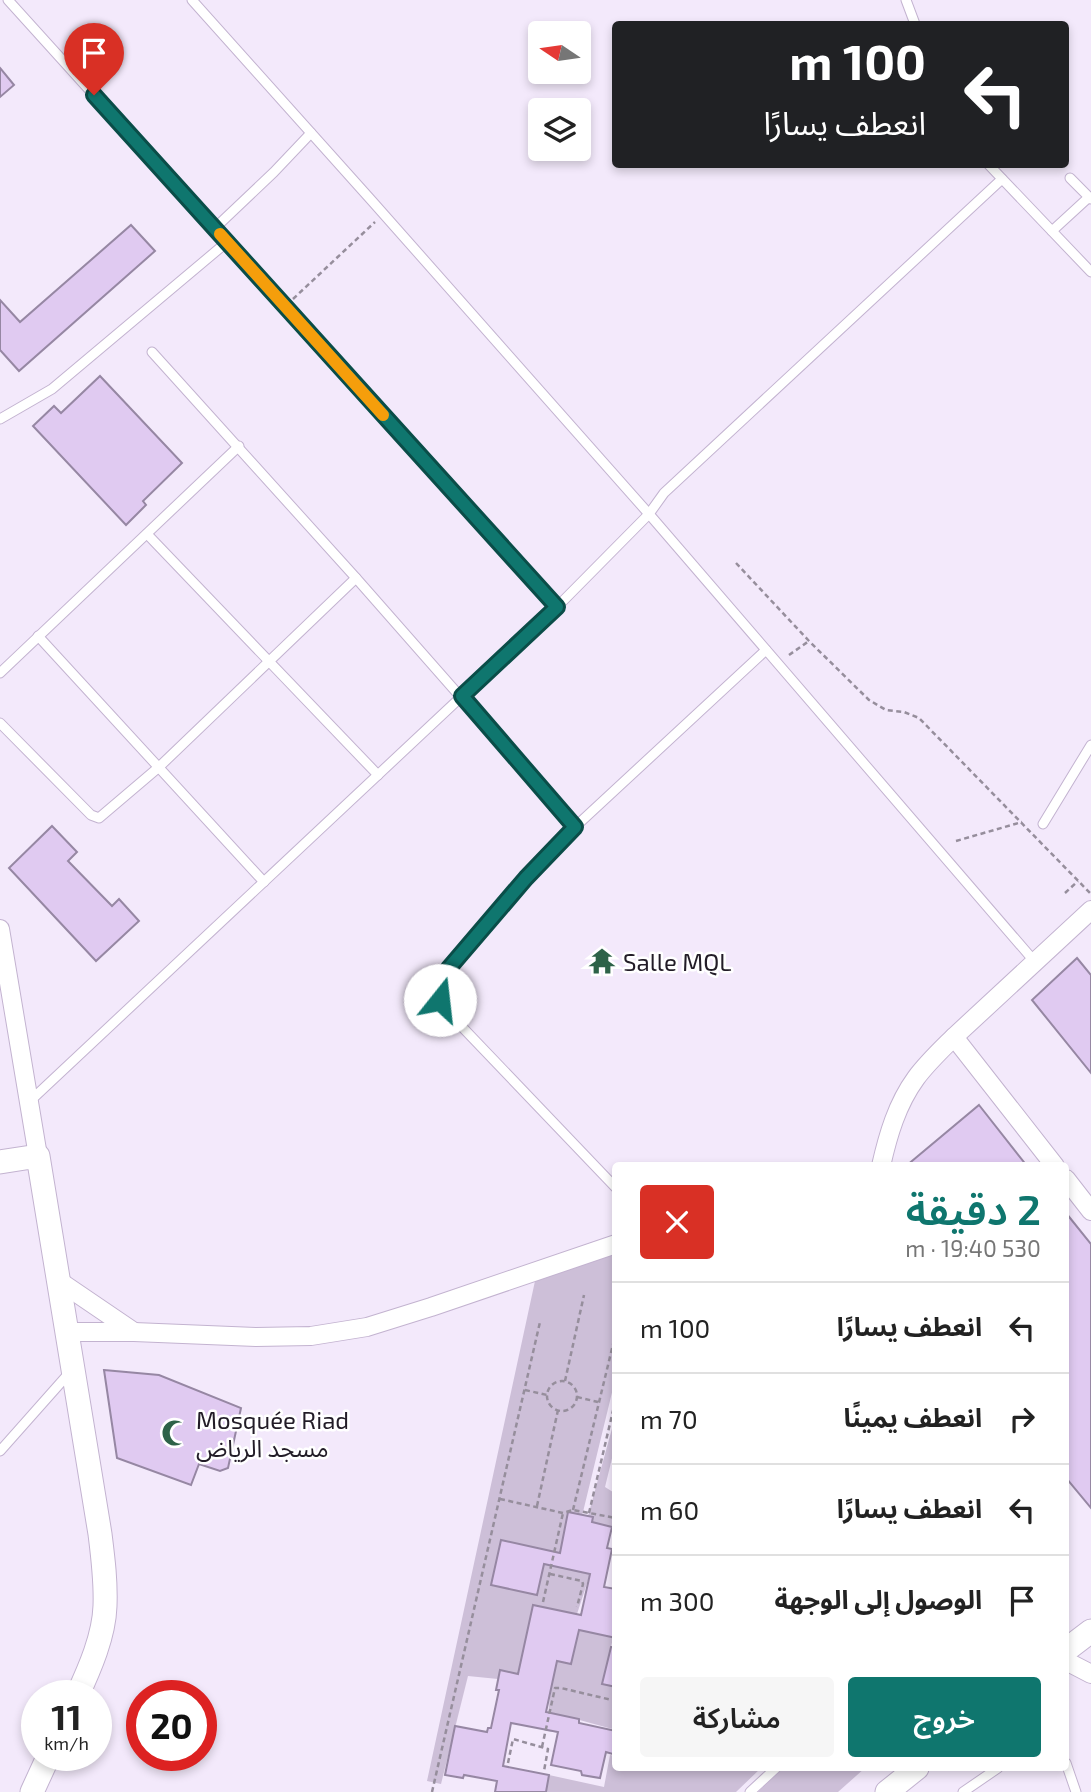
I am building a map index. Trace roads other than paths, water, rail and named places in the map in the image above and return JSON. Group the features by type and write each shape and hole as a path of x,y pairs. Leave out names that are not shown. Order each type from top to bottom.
{"street":[{"path":"882,1162 889,1133 901,1104 934,1057 1091,910"},
{"path":"0,929 74,1368 105,1576 105,1609 98,1642 85,1680"},
{"path":"954,1037 1052,1162"},
{"path":"0,1162 38,1156"},
{"path":"1069,1183 1091,1211"},
{"path":"68,1332 311,1336 366,1327 612,1245"},
{"path":"59,1281 134,1332"},
{"path":"1069,1648 1091,1631"},
{"path":"1069,1663 1091,1674"},
{"path":"32,1792 42,1771"}],"lane":[{"path":"8,0 557,607"},
{"path":"192,0 649,514 1035,962"},
{"path":"906,0 914,21"},
{"path":"215,228 275,172 310,132"},
{"path":"992,168 1091,272"},
{"path":"1052,231 1090,198 1070,177"},
{"path":"29,1101 557,607 649,514 664,493 1002,179"},
{"path":"0,419 52,389 227,242"},
{"path":"152,352 462,696 575,827"},
{"path":"0,673 239,446"},
{"path":"147,534 378,775"},
{"path":"0,723 93,817 102,817 159,767 356,578"},
{"path":"38,636 264,882"},
{"path":"612,1184 443,1007 440,990 443,979 449,968 526,878 575,827 766,650"},
{"path":"1043,824 1091,745"},
{"path":"0,1451 74,1368"},
{"path":"750,1792 773,1771"},
{"path":"963,1792 994,1771"},
{"path":"1069,1771 1076,1792"}],"place":[{"name":"Salle MQL","path":"602,961"},
{"name":"Mosquée Riad مسجد الرياض","path":"175,1433"}]}
